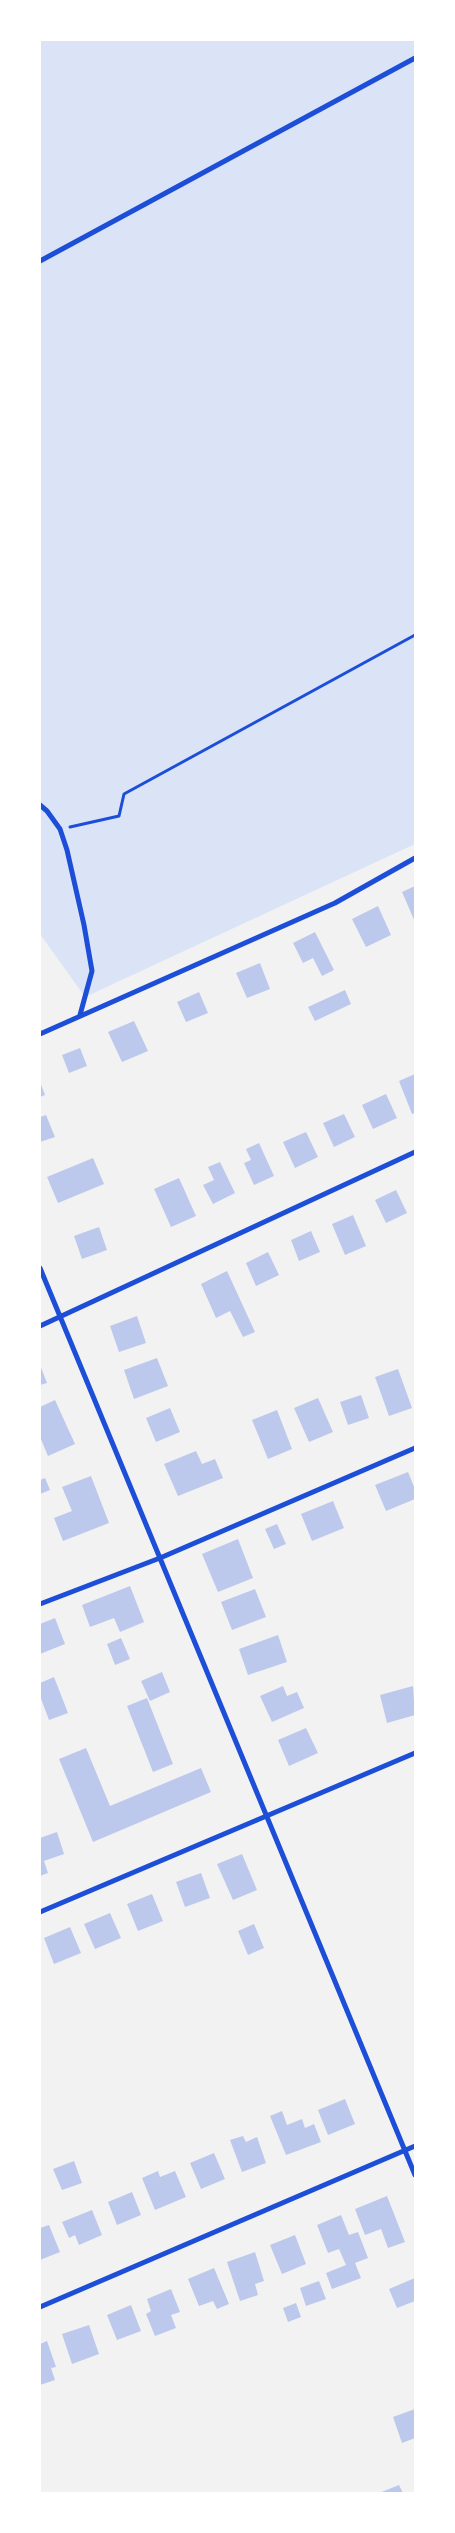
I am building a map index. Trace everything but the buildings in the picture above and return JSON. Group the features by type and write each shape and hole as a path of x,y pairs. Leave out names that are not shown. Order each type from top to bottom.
{"street":[{"path":"40,261 415,58"},
{"path":"40,805 47,811 60,829 67,850 92,971 80,1015"},
{"path":"40,1034 335,903 415,858"},
{"path":"40,1326 415,1152"},
{"path":"40,1268 415,2175"},
{"path":"40,1604 160,1558 415,1448"},
{"path":"40,1912 267,1814 415,1753"},
{"path":"40,2307 415,2146"}],"path":[{"path":"60,829 119,816 124,794 415,635"}],"shaded area":[{"path":"40,40 415,40 415,844 85,997 40,934"}]}
